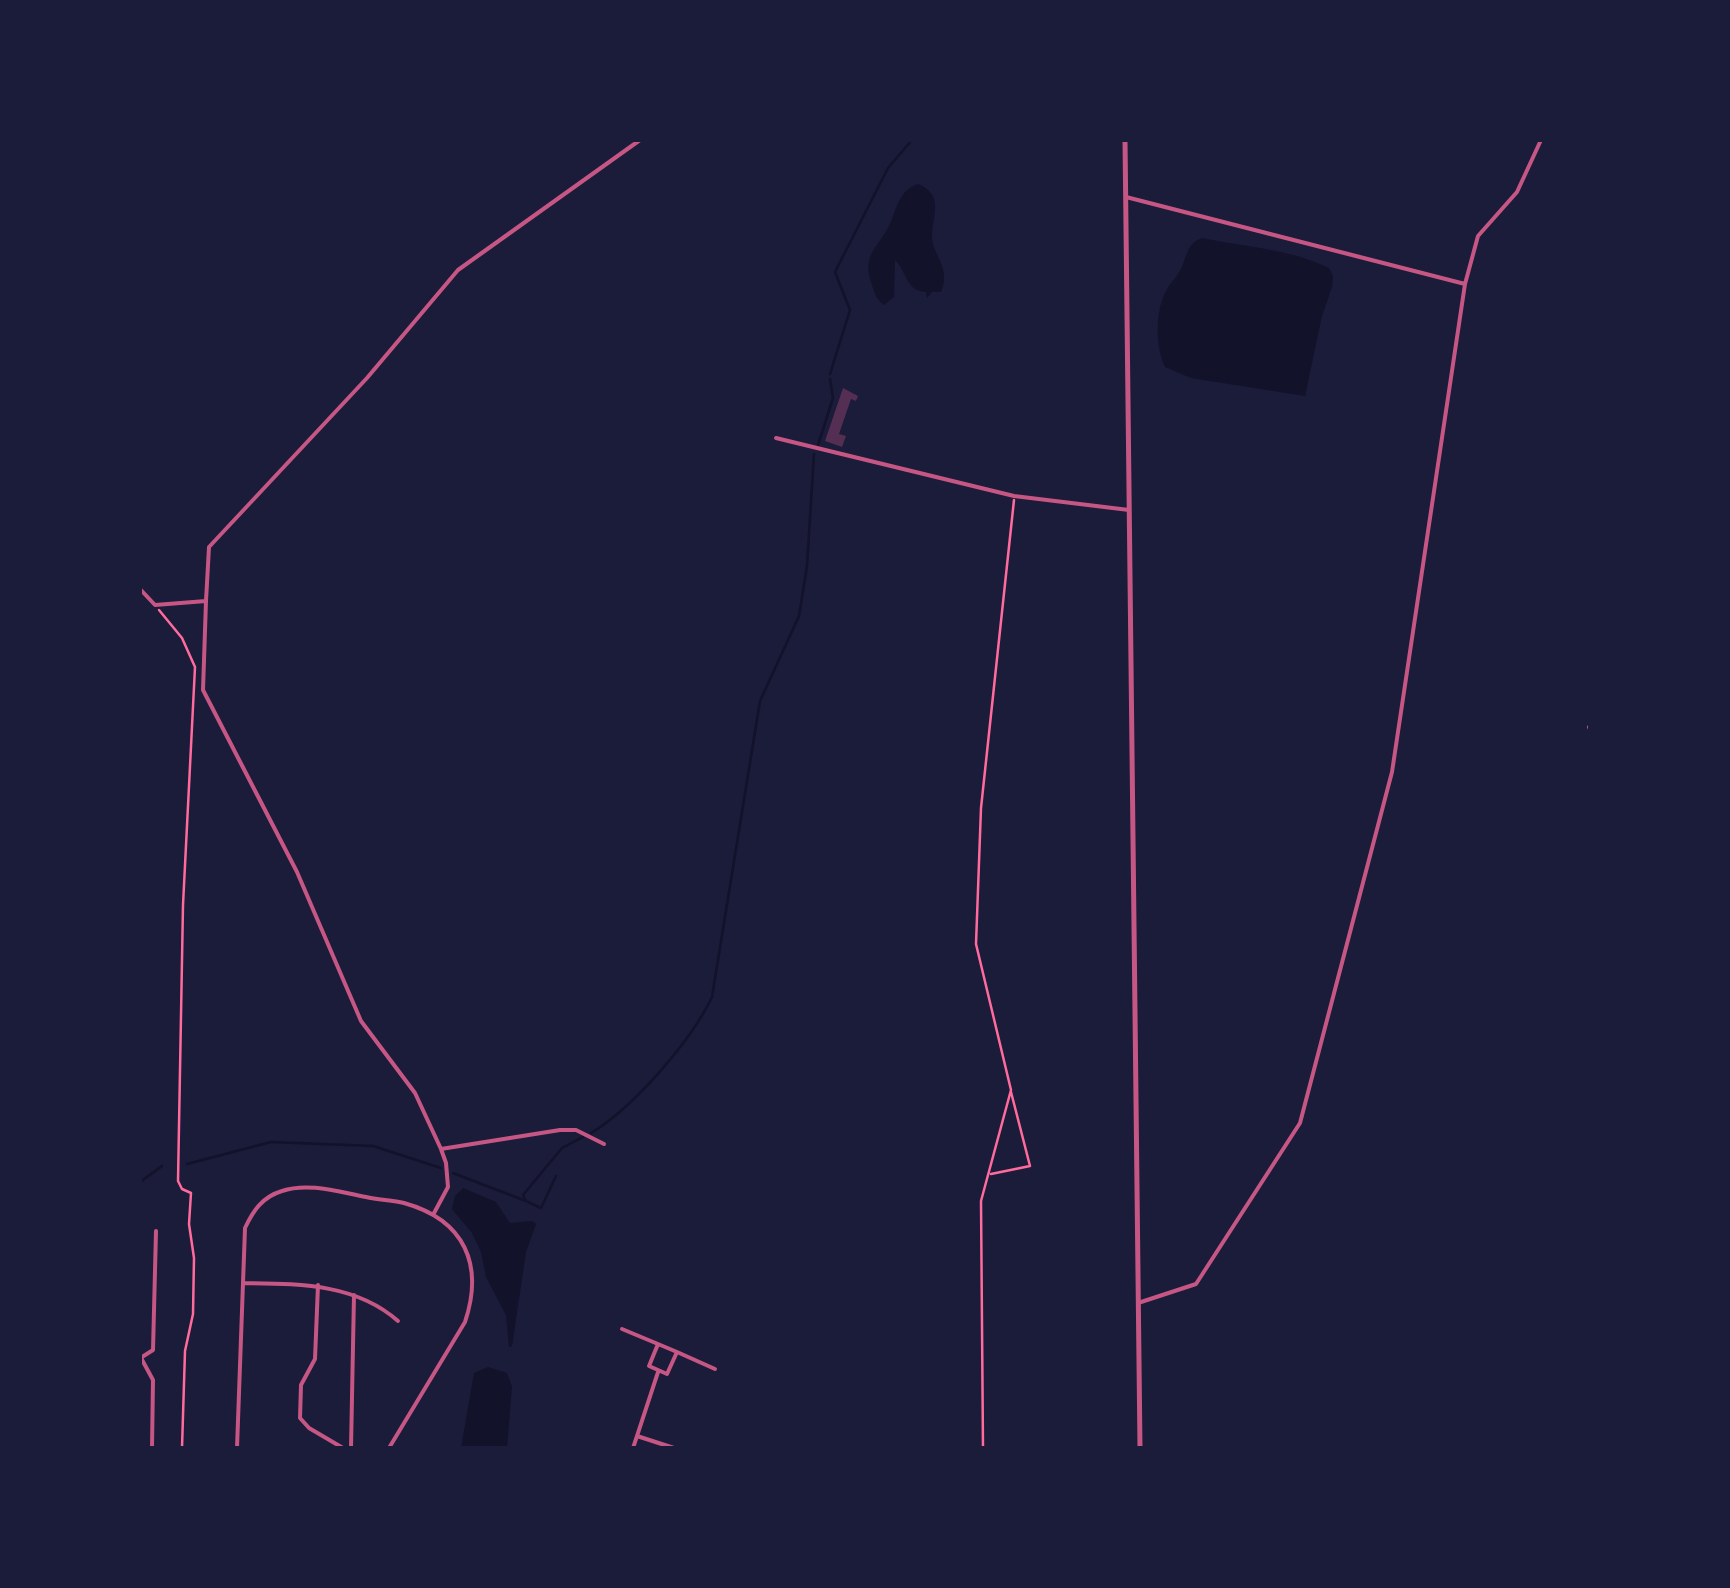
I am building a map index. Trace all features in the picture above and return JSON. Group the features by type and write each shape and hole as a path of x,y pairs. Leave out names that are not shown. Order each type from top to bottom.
{"street":[{"path":"433,1215 448,1187 441,1149 415,1093 361,1021 296,872 203,690 209,547 367,378 458,270 640,140"},
{"path":"1125,140 1140,1448"},
{"path":"1138,1303 1196,1284 1300,1122 1392,772 1466,284 1478,236 1517,192 1541,140"},
{"path":"1126,197 1466,284"},
{"path":"776,438 1014,496 1130,510"},
{"path":"140,588 155,605 206,601"},
{"path":"441,1149 560,1130 576,1130 604,1144"},
{"path":"237,1448 245,1228 255,1208 280,1191 316,1188 404,1204 433,1215 451,1229 468,1252 474,1280 471,1303 457,1338 390,1448"},
{"path":"152,1448 153,1380 141,1357 154,1350 156,1231"},
{"path":"244,1283 318,1285 384,1308 398,1321"},
{"path":"318,1285 315,1358 300,1385 300,1418 308,1428 343,1448"},
{"path":"350,1448 354,1296"},
{"path":"622,1329 715,1369"},
{"path":"658,1344 649,1366 668,1374 677,1352"},
{"path":"633,1448 659,1370"},
{"path":"637,1436 674,1448"}],"path":[{"path":"988,1174 1030,1166 976,944 981,808 1014,496"},
{"path":"155,605 182,638 195,668 183,905 178,1182 182,1189 191,1192 189,1224 194,1258 193,1314 185,1350 182,1448"},
{"path":"982,1448 981,1201 1011,1090"}],"shaded area":[{"path":"918,184 928,189 935,204 932,238 943,268 943,285 941,292 932,292 927,298 926,292 910,284 895,260 894,297 884,305 873,288 869,260 902,197"},
{"path":"1202,238 1283,253 1329,268 1332,287 1305,396 1191,378 1165,367 1158,339 1160,307 1190,247"},
{"path":"463,1188 496,1202 510,1223 536,1224 526,1252 509,1347 506,1315 486,1277 481,1252 472,1233 452,1209 455,1196"},
{"path":"488,1367 507,1373 512,1387 507,1448 461,1448 474,1373"}],"building":[{"path":"843,388 858,396 856,401 851,399 839,434 846,436 842,447 825,441"}],"waterway":[{"path":"830,374 850,310 835,272 888,168 912,140"},
{"path":"818,445 833,398 830,379"},
{"path":"591,1133 625,1107 659,1072 712,997 760,701 799,616 807,566 814,454"},
{"path":"453,1173 526,1201 523,1195 562,1148 583,1137"},
{"path":"187,1164 271,1142 373,1146 441,1168"},
{"path":"140,1182 162,1166"},
{"path":"528,1202 541,1208 556,1176"}]}
